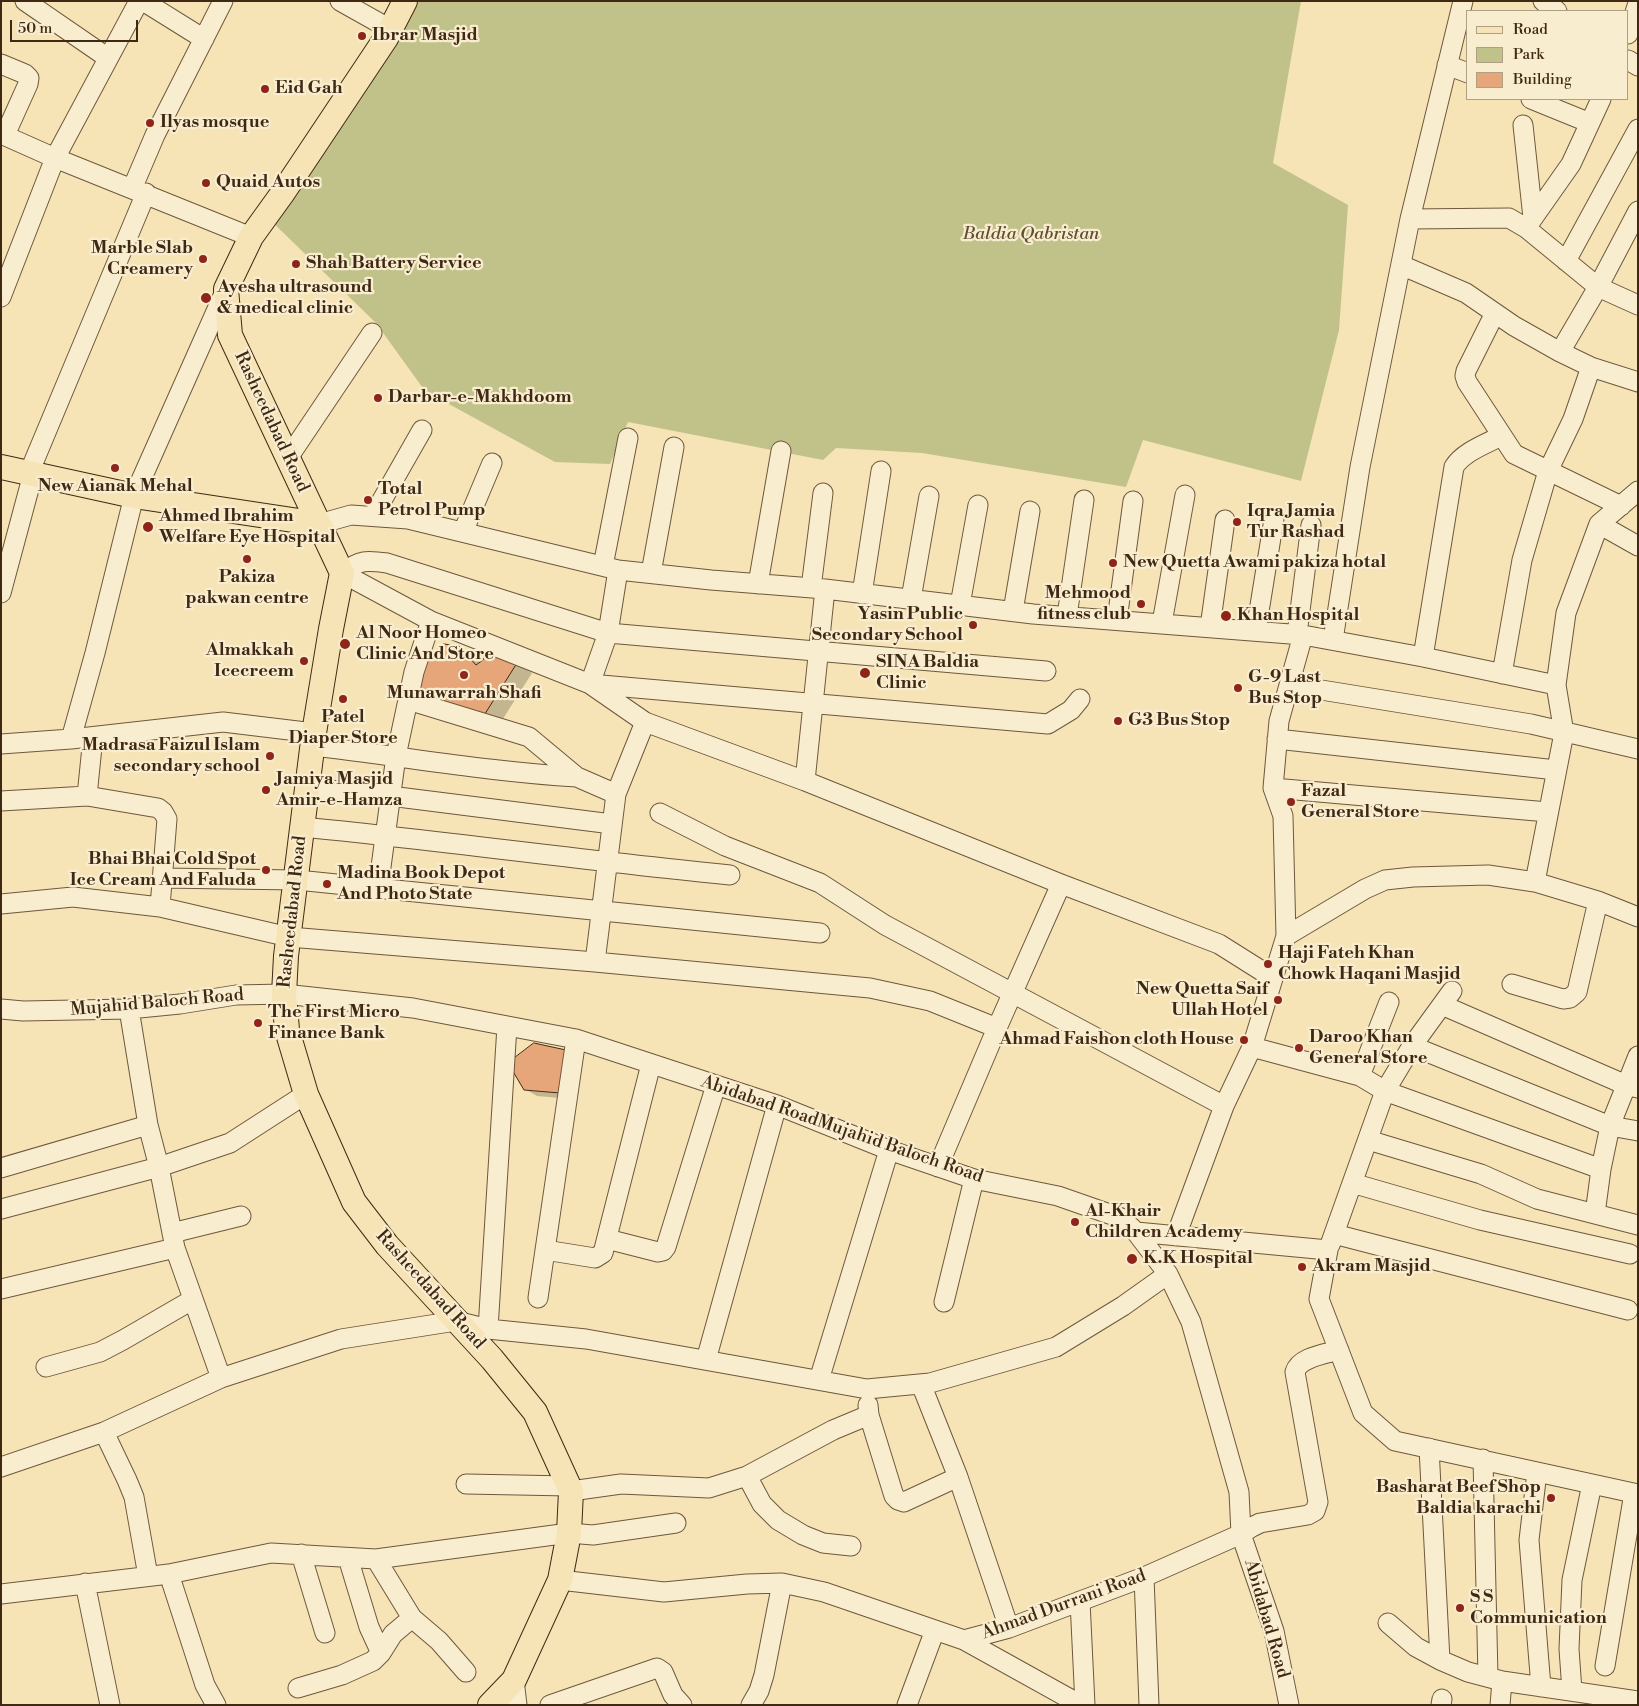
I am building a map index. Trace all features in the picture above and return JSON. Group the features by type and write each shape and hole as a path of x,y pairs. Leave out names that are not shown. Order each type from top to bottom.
{"main road":[{"path":"226,289 251,237 282,194 390,29 405,1"},
{"name":"Rasheedabad Road","path":"226,289 230,336 342,573 313,740 289,937 284,994 287,1030 306,1094 354,1202 387,1245 492,1359 535,1412 570,1488 569,1533 560,1580 514,1680 490,1705"},
{"path":"1,467 134,496 319,524"}],"street":[{"path":"25,1 108,58"},
{"path":"1,297 55,158 139,1"},
{"path":"143,1 204,39"},
{"path":"1,593 31,473 139,191 154,135 223,1"},
{"path":"340,1 390,29"},
{"path":"1333,640 1360,467 1410,219 1463,1"},
{"path":"1542,1 1556,10"},
{"path":"1629,31 1638,3"},
{"path":"1,64 25,74 29,78 28,84 3,134 55,158 251,237"},
{"path":"1447,65 1466,72"},
{"path":"1533,100 1590,123"},
{"path":"1529,223 1571,164 1601,100"},
{"path":"1523,125 1529,223"},
{"path":"1566,261 1638,129"},
{"path":"1560,352 1598,287 1638,211"},
{"path":"1410,219 1509,218 1529,223 1566,261 1598,287 1638,306"},
{"path":"1401,265 1466,293 1514,326 1560,352 1591,367 1638,382"},
{"path":"71,739 95,653 134,496 226,289"},
{"path":"1495,313 1465,376 1501,436 1514,454 1621,506"},
{"path":"288,458 372,333"},
{"path":"1502,674 1522,560 1548,471 1573,419 1591,367"},
{"path":"373,516 422,430"},
{"path":"1423,657 1454,467 1457,461 1501,436"},
{"path":"590,684 608,632 611,568 628,438"},
{"path":"650,574 674,447"},
{"path":"758,584 781,451"},
{"path":"463,532 492,463"},
{"path":"862,594 881,471"},
{"path":"1535,882 1564,733 1556,685 1566,613 1599,524 1638,492"},
{"path":"805,781 819,651 818,589 823,493"},
{"path":"1162,623 1185,495"},
{"path":"911,599 930,496"},
{"path":"1067,616 1084,500"},
{"path":"1117,620 1133,501"},
{"path":"960,605 978,505"},
{"path":"1013,612 1030,511"},
{"path":"319,524 351,515 408,519 611,568 650,574 818,589 1013,612 1300,634 1556,685"},
{"path":"1256,630 1274,519"},
{"path":"1210,626 1225,520"},
{"path":"1599,524 1638,546"},
{"path":"1176,1236 1224,1106 1252,1047 1286,936 1282,816 1273,788 1279,721 1300,634 1311,525"},
{"path":"1046,671 608,632 387,562 370,560 356,563 342,573 431,622 590,684 645,722 805,781 1061,884 1219,944 1273,978"},
{"path":"378,889 396,756 414,672 431,622"},
{"path":"1290,681 1309,688 1531,724 1638,749"},
{"path":"590,684 1048,724 1071,710 1080,699"},
{"path":"408,700 529,737 577,777 616,794"},
{"path":"1,744 93,737 223,722 396,756 522,774 577,777"},
{"path":"594,962 616,794 645,722"},
{"path":"87,796 93,737"},
{"path":"1278,738 1556,770"},
{"path":"308,788 390,796 612,824"},
{"path":"1273,788 1548,812"},
{"path":"1,801 87,796 158,808 163,812 166,819 160,907"},
{"path":"660,813 725,846 820,883 885,925 1224,1106"},
{"path":"303,827 607,863 730,875"},
{"path":"1286,936 1364,889 1385,880 1413,877 1488,875 1535,882 1638,917"},
{"path":"162,878 297,880 820,933"},
{"path":"938,1167 1061,884"},
{"path":"1,904 73,897 160,907 289,937 594,962 870,988 930,1002 997,1028"},
{"path":"1512,984 1563,999 1570,998 1577,992 1598,902"},
{"name":"Mujahid Baloch Road","path":"1,1009 23,1011 129,1008 180,1004 236,995 284,994"},
{"name":"Abidabad RoadMujahid Baloch Road","path":"284,994 413,1008 576,1039 777,1105 889,1150 974,1179 1058,1196 1121,1218 1136,1232 1168,1274 1191,1322 1239,1492 1242,1534"},
{"path":"1606,1666 1636,1493 1395,1441 1362,1413 1319,1298 1331,1242 1385,1091 1412,1046 1447,998 1632,1086"},
{"path":"1360,1076 1389,1002"},
{"path":"129,1008 148,1126 159,1167 173,1241 192,1300 221,1378"},
{"path":"488,1329 507,1026"},
{"path":"538,1298 576,1039"},
{"path":"1412,1046 1610,1126 1638,1131"},
{"path":"1252,1047 1360,1076 1385,1091 1601,1169"},
{"path":"1595,1214 1601,1169 1610,1126 1632,1086 1638,1056"},
{"path":"545,1250 595,1258 603,1253 651,1064"},
{"path":"607,1239 658,1252 663,1251 666,1247 716,1085"},
{"path":"1,1209 159,1167 230,1143 306,1094"},
{"path":"706,1360 777,1105"},
{"path":"1,1168 148,1126"},
{"path":"1368,1140 1481,1174 1537,1199 1638,1225"},
{"path":"819,1380 889,1150"},
{"path":"944,1302 974,1179"},
{"path":"1352,1183 1480,1220 1630,1254"},
{"path":"1,1289 173,1241 241,1216"},
{"path":"1136,1232 1176,1236 1331,1242 1628,1310"},
{"path":"1,1467 104,1432 221,1378 341,1339 456,1321 488,1329 586,1339 867,1388 921,1384 1056,1347 1123,1306 1168,1274"},
{"path":"46,1367 100,1352 192,1300"},
{"name":"Ahmad Durrani Road","path":"560,1580 664,1592 747,1584 782,1583 824,1592 964,1640 1009,1628 1144,1577 1242,1534 1252,1526 1308,1515 1315,1510 1318,1502 1295,1372 1296,1366 1302,1362 1339,1350"},
{"path":"921,1384 958,1477 1009,1628"},
{"path":"867,1388 869,1416 894,1496 898,1500 904,1502 958,1477"},
{"path":"466,1484 570,1488 621,1484 709,1488 747,1476 833,1430 869,1416"},
{"path":"104,1432 134,1498 148,1576"},
{"path":"1430,1448 1440,1660"},
{"path":"1483,1459 1495,1679 1500,1705"},
{"path":"1538,1472 1529,1540 1541,1687"},
{"path":"747,1476 762,1504 778,1520 802,1535 823,1543 851,1546"},
{"path":"1572,1691 1569,1649 1572,1580 1592,1484"},
{"path":"1,1594 169,1574 271,1552 376,1559 569,1533 593,1535 676,1523"},
{"name":"Abidabad Road","path":"1242,1534 1274,1630 1289,1705"},
{"path":"301,1554 325,1633"},
{"path":"348,1558 369,1627 382,1653"},
{"path":"376,1559 412,1618 439,1641 466,1672"},
{"path":"169,1574 206,1685 216,1705"},
{"path":"1144,1577 1149,1705"},
{"path":"751,1705 760,1691 782,1583"},
{"path":"85,1584 110,1705"},
{"path":"1080,1601 1085,1705"},
{"path":"298,1688 342,1675 373,1661 382,1653 393,1634 412,1618"},
{"path":"1388,1623 1416,1647 1468,1672 1541,1687 1638,1701"},
{"path":"907,1705 936,1630"},
{"path":"964,1640 1081,1705"},
{"path":"550,1705 657,1668 663,1672 673,1695 682,1705"},
{"path":"514,1680 517,1705"}],"green space":[{"name":"Baldia Qabristan","path":"402,1 1301,1 1273,163 1348,205 1339,330 1301,481 1143,440 1126,487 922,453 836,448 823,460 628,422 610,464 555,462 425,391 376,323 262,212"}],"building":[{"name":"Munawarrah Shafi","path":"444,644 459,646 476,665 483,660 488,650 517,663 483,717 434,703 418,685 421,664"},
{"path":"534,1043 566,1050 560,1093 524,1090 508,1063"}],"place":[{"name":"Ibrar Masjid","path":"362,36"},
{"name":"Eid Gah","path":"265,89"},
{"name":"Ilyas mosque","path":"150,123"},
{"name":"Quaid Autos","path":"206,183"},
{"name":"Marble Slab Creamery","path":"203,259"},
{"name":"Shah Battery Service","path":"296,264"},
{"name":"Ayesha ultrasound & medical clinic","path":"206,298"},
{"name":"Darbar-e-Makhdoom","path":"378,398"},
{"name":"New Aianak Mehal","path":"115,468"},
{"name":"Total Petrol Pump","path":"368,500"},
{"name":"Iqra Jamia Tur Rashad","path":"1237,522"},
{"name":"Ahmed Ibrahim Welfare Eye Hospital","path":"148,527"},
{"name":"Pakiza pakwan centre","path":"247,559"},
{"name":"New Quetta Awami pakiza hotal","path":"1113,563"},
{"name":"Mehmood fitness club","path":"1141,604"},
{"name":"Khan Hospital","path":"1226,616"},
{"name":"Yasin Public Secondary School","path":"973,625"},
{"name":"Al Noor Homeo Clinic And Store","path":"345,644"},
{"name":"Almakkah Icecreem","path":"304,661"},
{"name":"SINA Baldia Clinic","path":"865,673"},
{"name":"Munawarrah Shafi","path":"464,675"},
{"name":"G-9 Last Bus Stop","path":"1238,688"},
{"name":"Patel Diaper Store","path":"343,699"},
{"name":"G3 Bus Stop","path":"1118,721"},
{"name":"Madrasa Faizul Islam secondary school","path":"270,756"},
{"name":"Jamiya Masjid Amir-e-Hamza","path":"266,790"},
{"name":"Fazal General Store","path":"1291,802"},
{"name":"Bhai Bhai Cold Spot Ice Cream And Faluda","path":"266,870"},
{"name":"Madina Book Depot And Photo State","path":"327,884"},
{"name":"Haji Fateh Khan Chowk Haqani Masjid","path":"1268,964"},
{"name":"New Quetta Saif Ullah Hotel","path":"1278,1000"},
{"name":"The First Micro Finance Bank","path":"258,1023"},
{"name":"Ahmad Faishon cloth House","path":"1244,1040"},
{"name":"Daroo Khan General Store","path":"1299,1048"},
{"name":"Al-Khair Children Academy","path":"1075,1222"},
{"name":"K.K Hospital","path":"1132,1259"},
{"name":"Akram Masjid","path":"1302,1267"},
{"name":"Basharat Beef Shop Baldia karachi","path":"1551,1498"},
{"name":"S S Communication","path":"1460,1608"}]}
